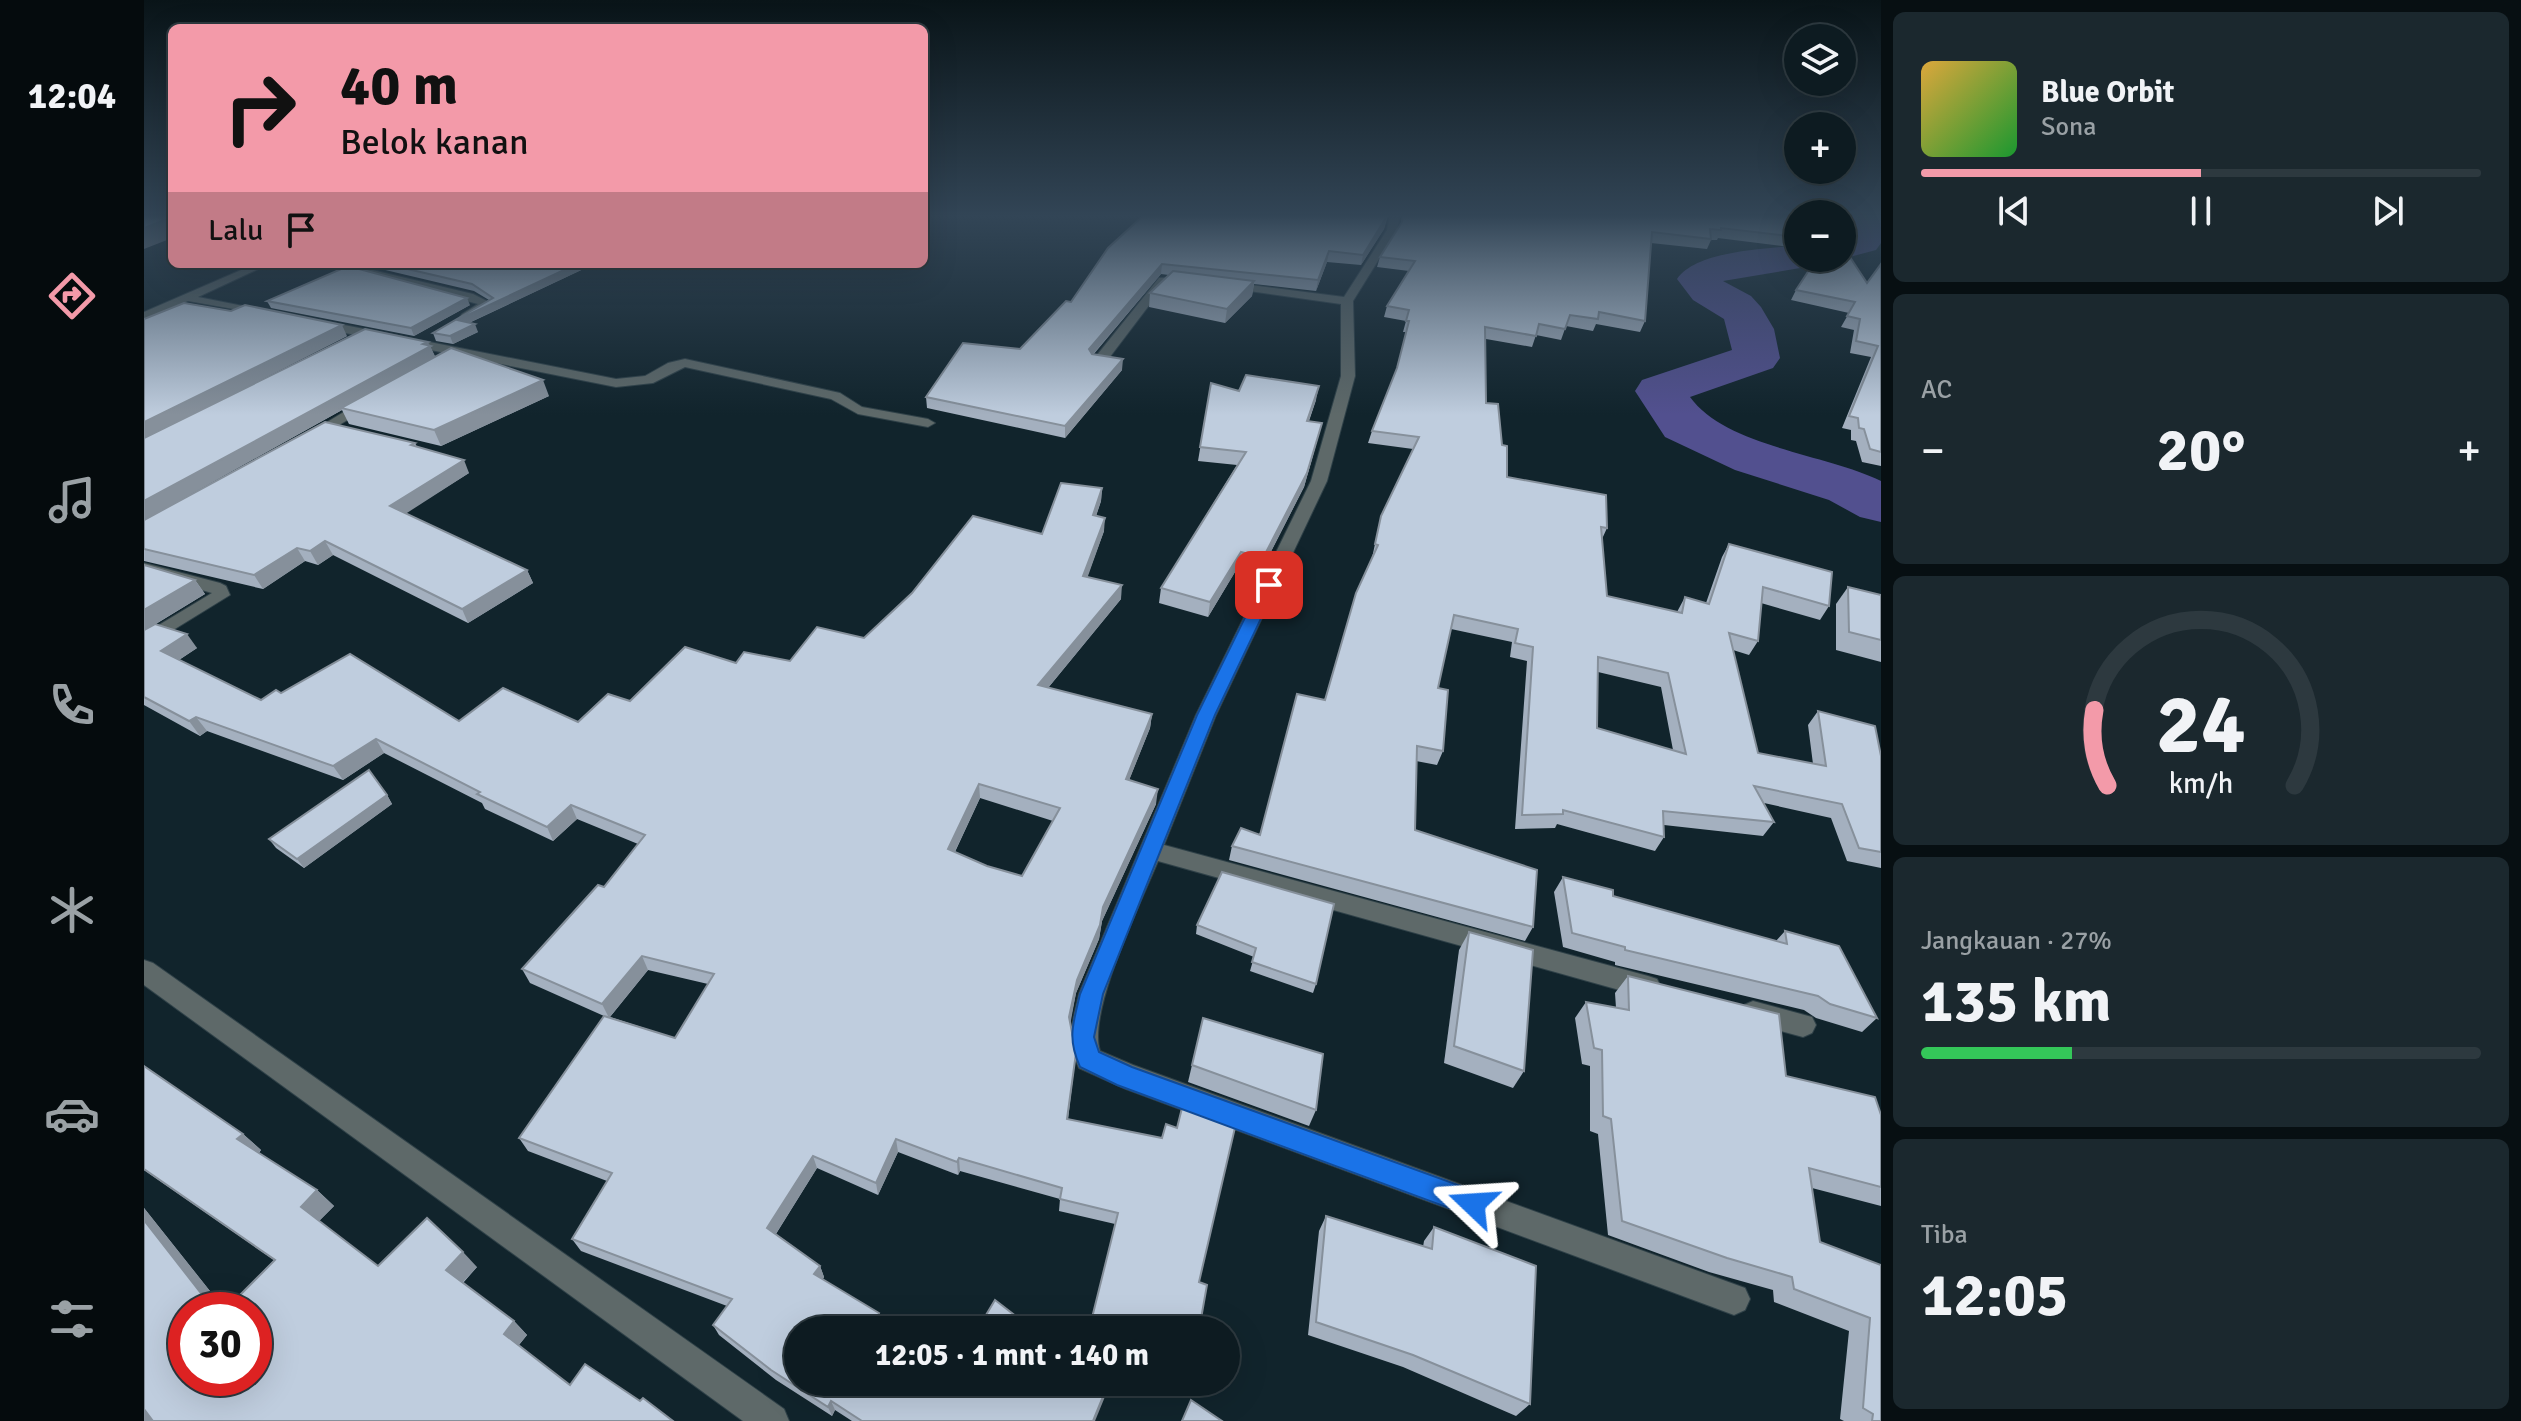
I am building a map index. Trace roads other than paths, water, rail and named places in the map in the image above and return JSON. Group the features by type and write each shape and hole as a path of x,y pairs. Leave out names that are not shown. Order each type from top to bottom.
{"street":[{"path":"144,316 223,282"},
{"path":"411,282 469,296 487,304 457,322"},
{"path":"1098,363 1161,282"},
{"path":"1359,282 1347,301 1348,376 1319,481 1206,715 1092,994 1082,1037 1089,1059 1126,1076 1734,1299"},
{"path":"1220,284 1347,301"},
{"path":"188,298 278,316"},
{"path":"308,322 616,383 648,380 685,363 835,396 858,410 928,423"},
{"path":"340,348 368,334"},
{"path":"417,343 430,336"},
{"path":"434,367 461,352"},
{"path":"302,441 336,428 382,396"},
{"path":"144,568 214,587 220,590 221,595 144,642"},
{"path":"1151,850 1669,992"},
{"path":"144,971 772,1421"},
{"path":"1729,1007 1803,1025"}],"waterway":[{"path":"1701,282 1735,305 1745,316 1753,336 1756,358 1660,391 1684,426 1755,458 1850,488 1881,504"}]}
